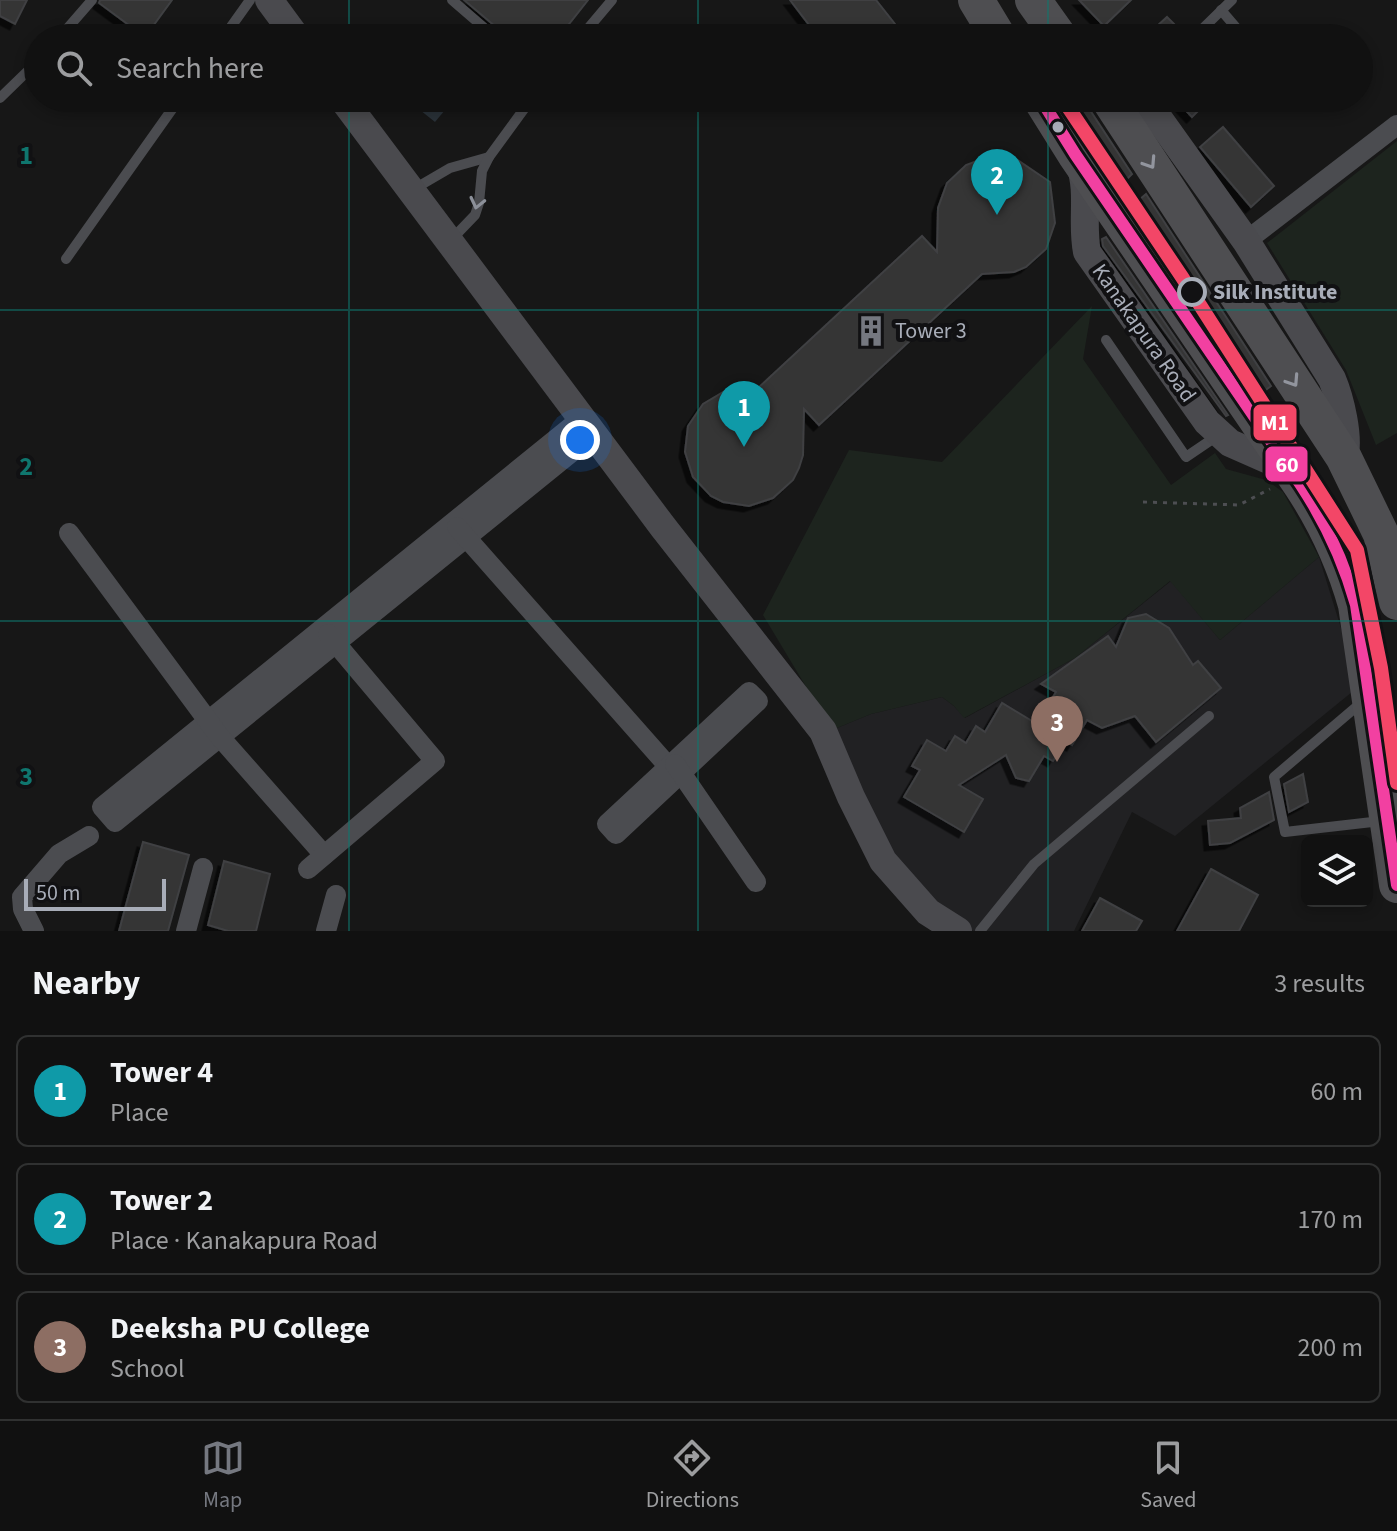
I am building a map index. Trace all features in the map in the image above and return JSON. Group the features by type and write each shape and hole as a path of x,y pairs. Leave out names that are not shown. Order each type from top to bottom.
{"highway":[{"path":"976,0 991,24"},
{"path":"1033,0 1050,24"},
{"name":"Kanakapura Road","path":"1049,112 1329,531 1348,575 1356,605 1397,885"},
{"path":"1128,112 1344,458 1391,551 1397,602"}],"street":[{"path":"269,0 287,24"},
{"path":"352,112 588,426 823,731 883,861 928,912 958,931"},
{"path":"1132,112 1246,241 1332,379 1339,398 1347,449 1344,458"},
{"path":"1246,241 1397,125"},
{"name":"Kanakapura Road","path":"1075,154 1082,169 1086,193 1083,234 1087,252 1219,435 1230,443 1286,466"},
{"path":"214,729 115,822 102,807 214,729 588,426"},
{"path":"459,530 674,767 756,882"},
{"path":"69,533 214,729 324,855"},
{"path":"308,869 435,761 329,636"},
{"path":"34,931 23,909 22,897 59,854 89,836"},
{"path":"186,931 203,868"},
{"path":"326,931 336,895"}],"lane":[{"path":"71,24 92,0"},
{"path":"233,24 250,0"},
{"path":"452,0 480,24"},
{"path":"592,24 612,0"},
{"path":"1207,24 1232,0"},
{"path":"1221,10 1233,24"},
{"path":"0,98 24,75"},
{"path":"66,259 170,112"},
{"path":"450,242 475,215 482,171 522,112"},
{"path":"411,190 450,168 489,157"},
{"path":"1106,340 1186,457 1219,435"},
{"path":"1369,695 1274,777 1285,832 1387,820"},
{"path":"980,931 1034,864 1209,716"}],"path":[{"path":"1143,502 1239,505 1274,486 1286,466"}],"shaded area":[{"path":"422,112 443,112 435,122"},
{"path":"1397,141 1397,433 1376,445 1346,370 1267,243"},
{"path":"1092,306 1083,359 1171,485 1215,453 1226,469 1266,480 1283,492 1319,557 1220,640 1170,581 1075,658 964,718 942,697 871,714 832,730 763,615 849,450 942,462"},
{"path":"1319,557 1349,654 1352,692 1175,836 1132,812 1074,931 973,931 949,916 898,865 832,730 871,714 942,697 965,718 1075,658 1171,581 1220,640"}],"building":[{"path":"0,0 27,0 15,24 0,16"},
{"path":"100,0 172,0 154,24 127,24 99,3"},
{"path":"464,0 588,0 569,24 492,24"},
{"path":"790,0 876,0 895,24 808,24"},
{"path":"1079,0 1131,0 1106,24 1102,24"},
{"path":"1167,17 1174,24 1159,24"},
{"path":"1074,112 1091,112 1132,174 1124,182 1139,200 1146,194 1271,386 1263,392"},
{"path":"1223,127 1274,186 1251,207 1200,147"},
{"path":"990,156 1016,159 1050,182 1055,223 1046,249 1026,267 1014,272 982,274 819,425 804,409 803,455 799,468 793,480 773,498 749,506 723,502 711,496 693,477 685,452 688,426 703,404 725,391 757,389 922,236 937,252 938,208 947,183 966,165"},
{"path":"1106,237 1228,415 1103,246 1102,239"},
{"path":"1146,614 1169,628 1193,665 1198,661 1221,688 1156,742 1135,716 1102,728 1087,720 1072,745 1066,741 1053,761 1044,756 1029,781 1016,778 1006,755 959,785 983,799 964,832 904,797 920,770 912,766 927,740 946,751 955,736 966,743 976,726 985,732 1002,703 1037,724 1056,692 1041,684 1108,636 1116,647 1128,618"},
{"path":"1303,774 1308,802 1289,812 1284,784"},
{"path":"1269,792 1274,820 1230,843 1210,845 1208,821 1241,818 1240,808"},
{"path":"143,842 189,855 168,931 119,931"},
{"path":"224,861 270,874 256,931 228,931 208,925"},
{"path":"1211,869 1258,895 1239,931 1177,931"},
{"path":"1100,898 1142,921 1136,931 1082,931"}],"transit line":[{"name":"60","path":"1049,112 1301,485 1333,543 1356,605 1397,885"},
{"name":"M1","path":"1071,112 1182,277 1357,550 1381,668 1397,783"}],"place":[{"name":"Tower 2","path":"997,215"},
{"name":"Silk Institute","path":"1192,292"},
{"name":"Tower 3","path":"871,331"},
{"name":"Tower 4","path":"744,447"},
{"name":"Deeksha PU College","path":"1057,762"}]}
